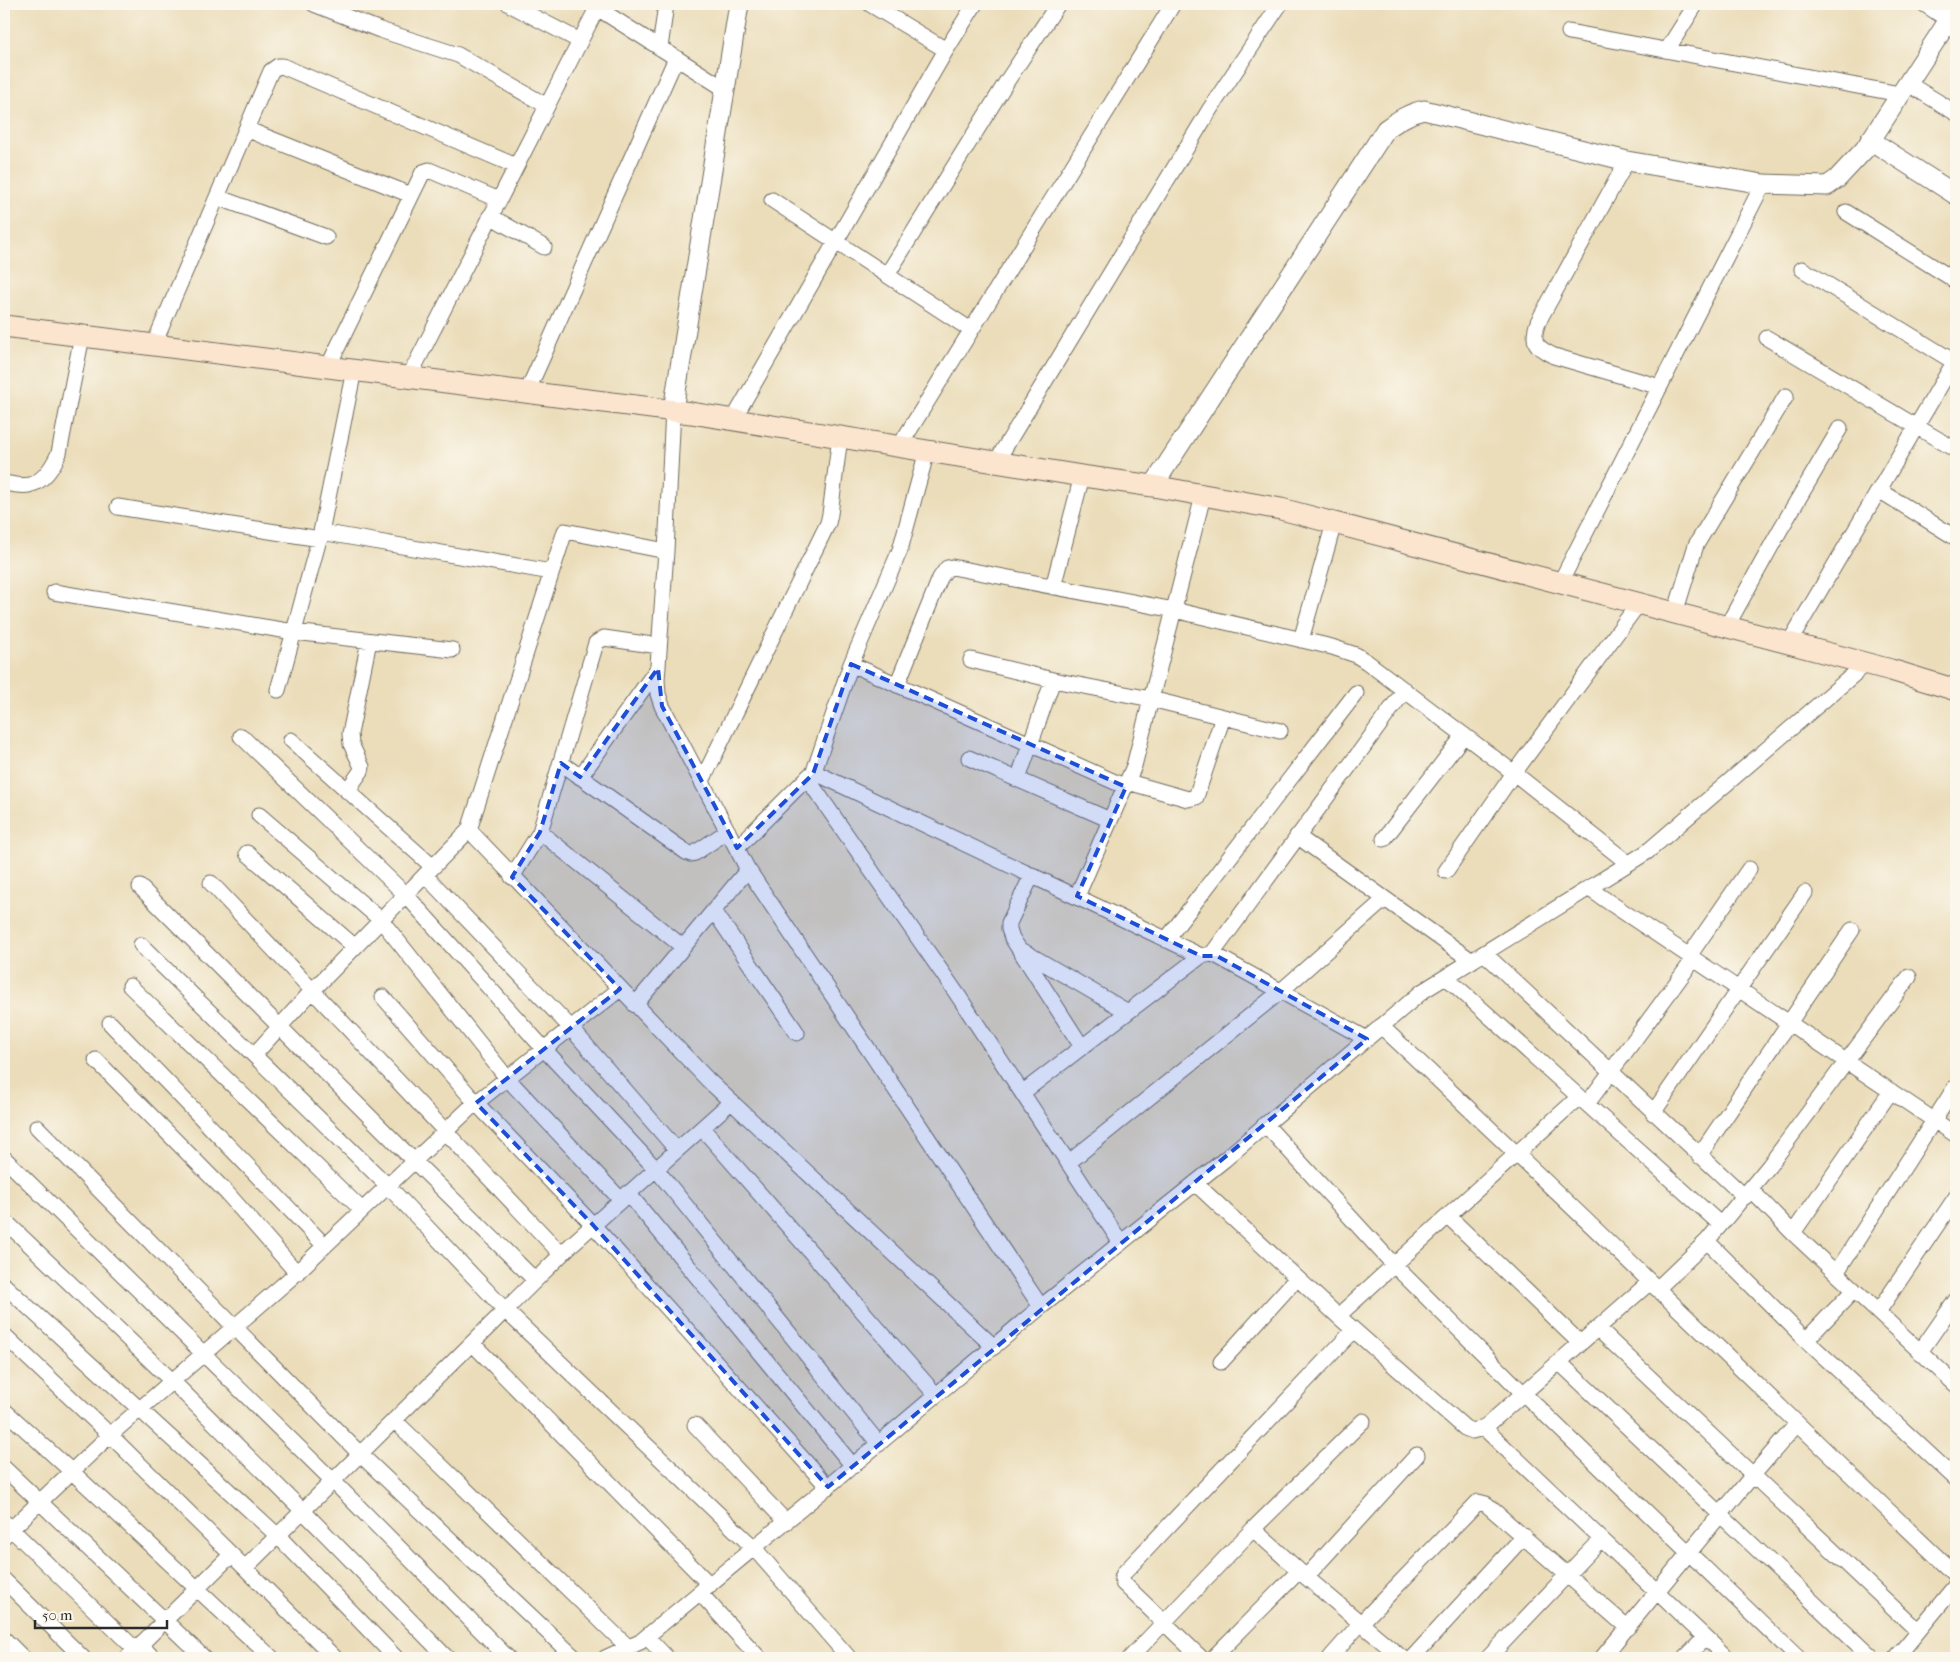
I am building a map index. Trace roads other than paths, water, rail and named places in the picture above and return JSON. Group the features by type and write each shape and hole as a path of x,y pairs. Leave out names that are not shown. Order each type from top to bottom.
{"main road":[{"path":"4,326 673,410 1152,486 1281,509 1867,663 1956,690"}],"street":[{"path":"314,4 380,30 458,55 547,106"},
{"path":"509,4 580,42"},
{"path":"660,48 666,4"},
{"path":"740,4 673,410 659,646 658,694 662,706 747,868 1041,1307"},
{"path":"870,4 946,50"},
{"path":"733,420 946,50 975,4"},
{"path":"887,275 1007,81 1058,4"},
{"path":"899,447 1173,4"},
{"path":"996,462 1210,109 1280,4"},
{"path":"1667,50 1696,4"},
{"path":"1152,486 1386,130 1400,118 1413,112 1424,110 1627,161 1763,184 1827,186 1837,180 1870,140 1954,18 1924,4"},
{"path":"409,377 580,42 594,6 726,89"},
{"path":"1569,32 1904,89 1956,113"},
{"path":"527,392 676,58"},
{"path":"154,344 271,71 278,66 282,66 516,166"},
{"path":"246,129 411,195"},
{"path":"1870,140 1956,195"},
{"path":"1627,161 1538,322 1534,334 1535,344 1543,351 1554,356 1660,387"},
{"path":"328,366 423,172 429,170 498,200"},
{"path":"1560,583 1763,184"},
{"path":"217,197 326,237"},
{"path":"772,200 971,330"},
{"path":"1846,212 1956,281"},
{"path":"490,216 544,247"},
{"path":"1789,643 1956,361 1802,269"},
{"path":"4,483 28,486 48,472 54,464 59,453 82,336"},
{"path":"1767,338 1956,450"},
{"path":"278,690 320,536 354,370"},
{"path":"1675,613 1696,545 1786,396"},
{"path":"1727,626 1780,530 1840,428"},
{"path":"702,781 828,522 840,437"},
{"path":"737,848 810,776 851,664 900,550 927,451"},
{"path":"1053,586 1082,476"},
{"path":"1879,490 1956,538"},
{"path":"1077,896 1134,766 1203,496"},
{"path":"118,506 551,572"},
{"path":"1301,640 1334,523"},
{"path":"254,1055 312,991 469,830 565,531 666,550"},
{"path":"897,685 940,578 947,568 952,567 1174,610 1301,640 1356,655 1514,773 1628,863"},
{"path":"54,592 294,632 452,650"},
{"path":"1446,871 1514,773 1639,603"},
{"path":"512,877 540,832 596,643 604,638 659,646"},
{"path":"347,791 362,767 351,744 350,734 370,641"},
{"path":"970,660 1280,731"},
{"path":"605,1658 647,1637 1041,1307 1194,1183 1423,991 1647,852 1867,663"},
{"path":"851,664 1031,745 1127,784 1188,799 1196,796 1222,717"},
{"path":"580,777 658,668"},
{"path":"1018,779 1053,680"},
{"path":"1022,1093 1206,955 1405,690"},
{"path":"1166,940 1356,693"},
{"path":"1384,839 1464,735"},
{"path":"242,736 406,895 544,1049 656,1169 879,1444"},
{"path":"291,740 347,791 429,871 571,1028 677,1150"},
{"path":"969,758 1110,820"},
{"path":"561,763 686,852 695,853 728,831"},
{"path":"810,776 823,775 1166,940 1206,955 1282,992 1367,1039"},
{"path":"810,776 957,994 1121,1243"},
{"path":"259,815 381,920 507,1078 624,1197 853,1466"},
{"path":"469,830 512,877 731,1102 994,1347"},
{"path":"540,832 684,947"},
{"path":"1297,836 1385,899 1478,957 1611,1074 1699,1156 1748,1193 1956,1385"},
{"path":"247,853 355,947"},
{"path":"635,1004 745,873 747,868"},
{"path":"1338,1316 1517,1153 1583,1101 1611,1074 1692,958 1749,869"},
{"path":"1032,875 1009,922 1010,934 1082,1047"},
{"path":"211,883 561,1254"},
{"path":"140,887 535,1280"},
{"path":"1588,888 1956,1134"},
{"path":"1654,1113 1806,893"},
{"path":"1068,1163 1282,992 1385,899"},
{"path":"714,910 797,1033"},
{"path":"1699,1156 1852,930"},
{"path":"141,944 388,1186 505,1310 754,1548 849,1658"},
{"path":"1019,948 1128,1012"},
{"path":"1446,977 1720,1224"},
{"path":"1194,1183 1338,1316 1465,1428 1472,1431 1484,1428 1597,1328 1707,1241 1748,1193 1909,977"},
{"path":"130,986 362,1210"},
{"path":"153,1658 135,1651 6,1529 40,1501 139,1409 297,1273 476,1103 620,989"},
{"path":"383,997 476,1103 593,1225 828,1487"},
{"path":"110,1023 325,1246"},
{"path":"1381,1026 1517,1153 1956,1575"},
{"path":"96,1060 226,1194 297,1273"},
{"path":"1836,1273 1956,1086"},
{"path":"1793,1234 1891,1091"},
{"path":"245,1568 561,1254 731,1102"},
{"path":"1265,1124 1394,1265 1798,1658"},
{"path":"36,1126 360,1454 575,1658"},
{"path":"702,1128 936,1395"},
{"path":"4,1158 333,1481 508,1658"},
{"path":"1878,1312 1956,1197"},
{"path":"1448,1216 1580,1343"},
{"path":"4,1220 172,1381 447,1658"},
{"path":"1707,1241 1806,1340 1956,1479"},
{"path":"1221,1362 1298,1278"},
{"path":"4,1285 278,1536 396,1658"},
{"path":"1806,1340 1854,1290"},
{"path":"1920,1352 1956,1300"},
{"path":"1597,1328 1918,1631"},
{"path":"1201,1658 1123,1583 1124,1572 1354,1330"},
{"path":"4,1335 110,1435 335,1658"},
{"path":"472,1343 705,1589 759,1658"},
{"path":"1559,1362 1872,1658"},
{"path":"4,1410 272,1658"},
{"path":"394,1420 628,1648"},
{"path":"1130,1658 1253,1529 1363,1421"},
{"path":"1602,1658 1797,1424"},
{"path":"695,1425 786,1522"},
{"path":"1484,1428 1727,1658"},
{"path":"1213,1658 1302,1574 1417,1455"},
{"path":"4,1468 204,1658"},
{"path":"1330,1658 1360,1624 1478,1502 1486,1504 1628,1628"},
{"path":"1253,1529 1302,1574 1402,1658"},
{"path":"1412,1658 1524,1536"},
{"path":"1488,1658 1600,1539"},
{"path":"135,1651 231,1555"},
{"path":"4,1580 83,1658"},
{"path":"1896,1658 1956,1585"},
{"path":"647,1637 667,1658"},
{"path":"1685,1658 1705,1638"},
{"path":"4,1639 23,1658"}]}
